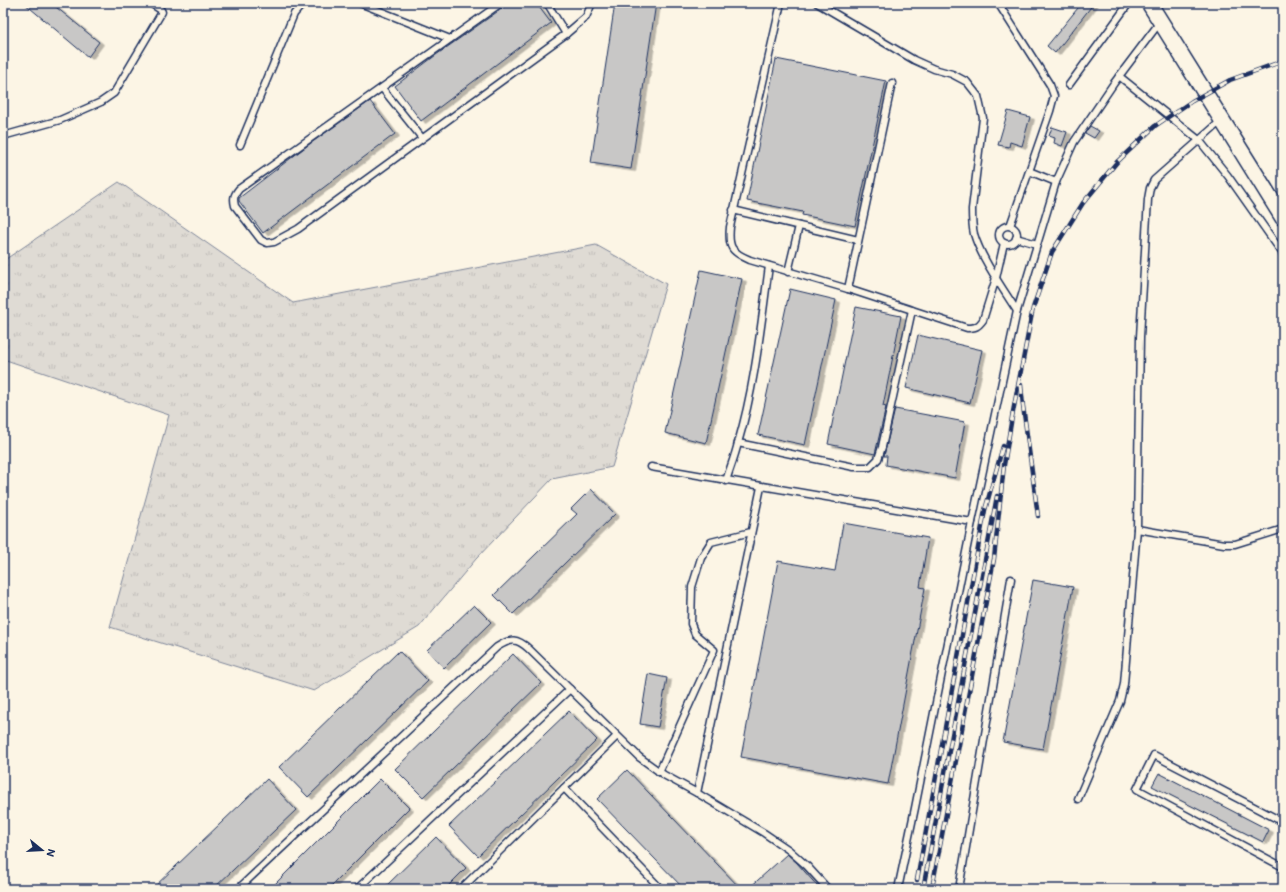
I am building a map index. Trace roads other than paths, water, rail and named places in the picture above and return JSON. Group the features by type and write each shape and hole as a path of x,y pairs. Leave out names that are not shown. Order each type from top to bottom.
{"street":[{"path":"1149,3 1283,218"}],"lane":[{"path":"3,136 60,120 101,102 114,94 162,12 153,3"},
{"path":"240,145 294,14 300,7 308,3"},
{"path":"360,3 450,40"},
{"path":"501,3 239,189 233,199 235,206 256,234 267,243 274,242 298,228 566,34 586,17 592,3"},
{"path":"547,3 566,34"},
{"path":"781,3 730,227 729,241 733,250 740,256 750,260 848,289 967,328 974,328 979,326 983,320 996,278 1004,243 1000,237 1001,230 1007,226 1010,226"},
{"path":"817,3 914,60 934,69 952,74 967,82 978,96 983,118 972,209 974,235 986,260 1016,311"},
{"path":"998,3 1046,79 1054,96 1030,171 1010,226"},
{"path":"1069,84 1129,3"},
{"path":"898,889 1016,311 1056,182 1074,142 1119,76 1161,22"},
{"path":"1119,76 1199,140 1228,176 1283,254"},
{"path":"848,289 892,82"},
{"path":"382,88 422,138"},
{"path":"1078,799 1123,693 1137,529 1140,337 1150,188 1154,180 1222,120"},
{"path":"1030,171 1056,182"},
{"path":"734,210 858,240"},
{"path":"788,272 799,226"},
{"path":"1004,243 1011,243 1016,238 1016,231 1010,226"},
{"path":"1016,238 1037,244"},
{"path":"726,481 738,443 747,406 758,346 769,266"},
{"path":"738,443 854,467 870,467 878,459 882,447 912,310"},
{"path":"651,467 760,487 972,522"},
{"path":"697,793 760,487"},
{"path":"1137,529 1224,544 1235,544 1283,529"},
{"path":"659,772 714,650 695,634 691,624 692,586 701,558 711,542 751,532"},
{"path":"959,889 1011,579"},
{"path":"238,889 497,647 506,641 515,640 522,642 639,757 659,772 764,833 789,850 807,866 828,889"},
{"path":"357,889 570,689"},
{"path":"461,889 617,736"},
{"path":"1283,822 1154,755 1137,789 1283,867"},
{"path":"564,788 661,889"}],"railway":[{"path":"933,883 994,559 1004,465 1012,417 1033,308 1052,252 1083,203 1117,162 1155,126 1192,101 1230,80 1283,61"},
{"path":"1021,385 1038,516"},
{"path":"917,880 985,510 1003,446"},
{"path":"923,889 997,496"}]}
